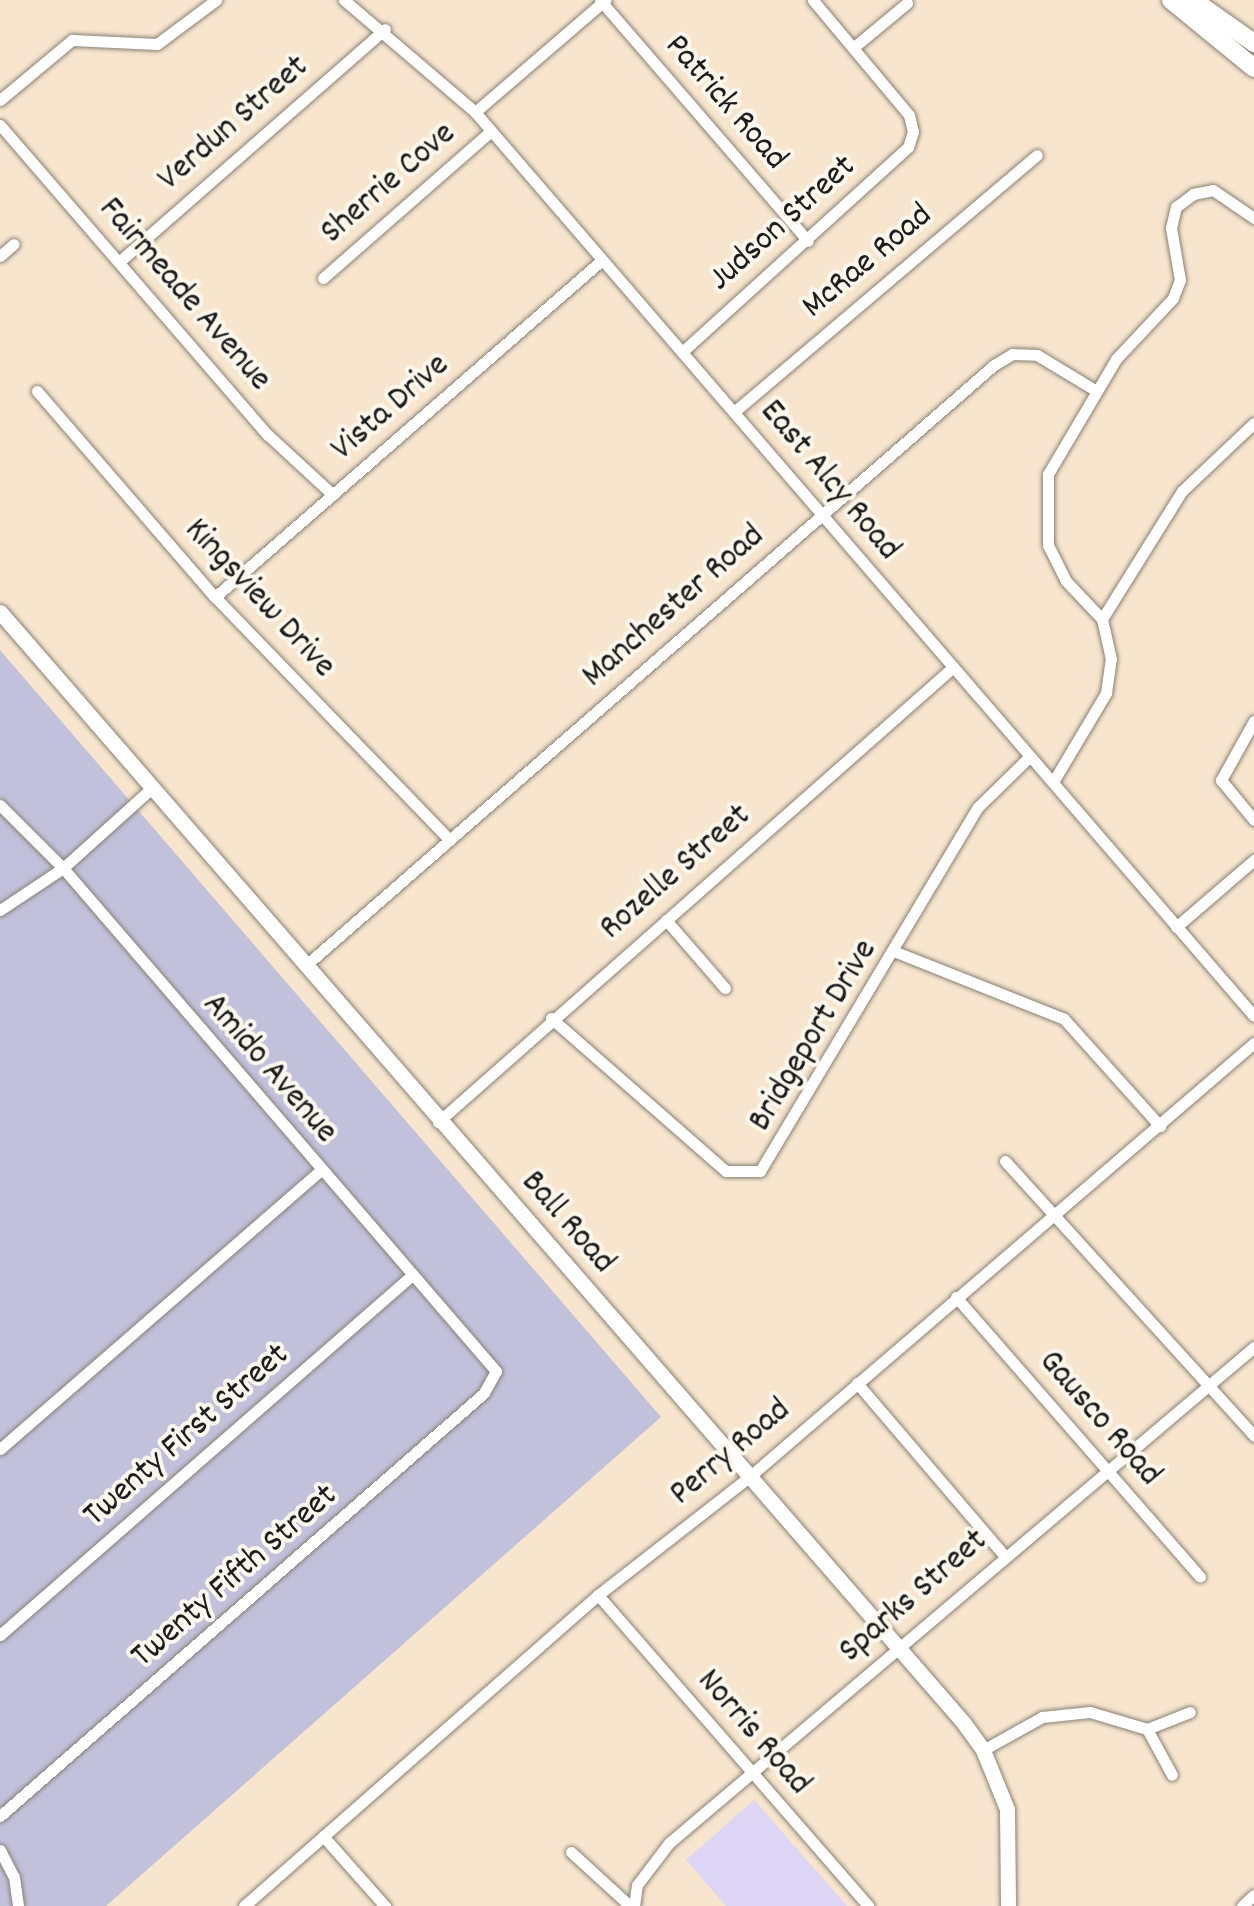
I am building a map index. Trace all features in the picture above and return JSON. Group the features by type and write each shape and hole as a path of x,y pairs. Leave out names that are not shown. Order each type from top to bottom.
{"highway":[{"path":"1170,0 1254,68"},
{"path":"1193,0 1254,43"}],"main road":[{"name":"Ball Road","path":"0,612 438,1122 898,1647 982,1750 1012,1836 1008,1906"}],"street":[{"path":"0,100 72,40 158,44 216,0"},
{"name":"East Alcy Road","path":"344,0 385,29 474,112 1254,1016"},
{"path":"812,0 854,47 907,3"},
{"path":"474,112 603,1"},
{"name":"Patrick Road","path":"603,1 808,241"},
{"name":"Verdun Street","path":"120,261 385,29"},
{"name":"Judson Street","path":"682,352 908,146 913,132 910,115 854,47"},
{"name":"Fairmeade Avenue","path":"0,125 268,436 333,495"},
{"name":"Sherrie Cove","path":"323,278 491,132"},
{"name":"McRae Road","path":"734,412 1037,154"},
{"path":"1053,782 1106,693 1110,640 1102,619 1066,581 1048,545 1043,511 1057,451 1096,390 1174,298 1180,280 1170,228 1176,207 1193,194 1214,190 1254,218"},
{"path":"0,256 14,244"},
{"name":"Vista Drive","path":"216,597 602,260"},
{"name":"Manchester Road","path":"304,966 1012,354 1038,354 1096,390"},
{"name":"Kingsview Drive","path":"37,391 216,597 448,838"},
{"path":"1102,619 1182,490 1254,423"},
{"name":"Rozelle Street","path":"438,1122 551,1018 952,668"},
{"path":"1254,721 1221,780 1254,820"},
{"name":"Bridgeport Drive","path":"551,1018 726,1172 760,1171 896,952 978,807 1029,757"},
{"path":"0,910 63,868 152,788"},
{"name":"Amido Avenue","path":"0,805 63,868 410,1278 496,1371"},
{"path":"1176,928 1254,860"},
{"path":"666,920 725,988"},
{"path":"896,952 1064,1019 1160,1126"},
{"name":"Perry Road","path":"244,1906 598,1595 749,1476 1254,1044"},
{"path":"1005,1161 1254,1436"},
{"path":"0,1449 321,1170"},
{"name":"Twenty First Street","path":"0,1635 410,1278"},
{"name":"Gausco Road","path":"956,1298 1200,1577"},
{"name":"Sparks Street","path":"632,1906 650,1863 1106,1468 1254,1348"},
{"name":"Twenty Fifth Street","path":"0,1816 484,1393 496,1371"},
{"path":"857,1383 1005,1556"},
{"name":"Norris Road","path":"598,1595 868,1906"},
{"path":"982,1750 1065,1711 1090,1712 1147,1729 1190,1712"},
{"path":"1147,1729 1172,1775"},
{"path":"323,1836 385,1906"},
{"path":"0,1850 14,1878 18,1906"},
{"path":"571,1852 632,1906"},
{"path":"1242,1906 1254,1895"}],"shaded area":[{"path":"0,650 661,1417 106,1906 0,1906"},
{"path":"754,1800 847,1906 726,1906 686,1860"}]}
